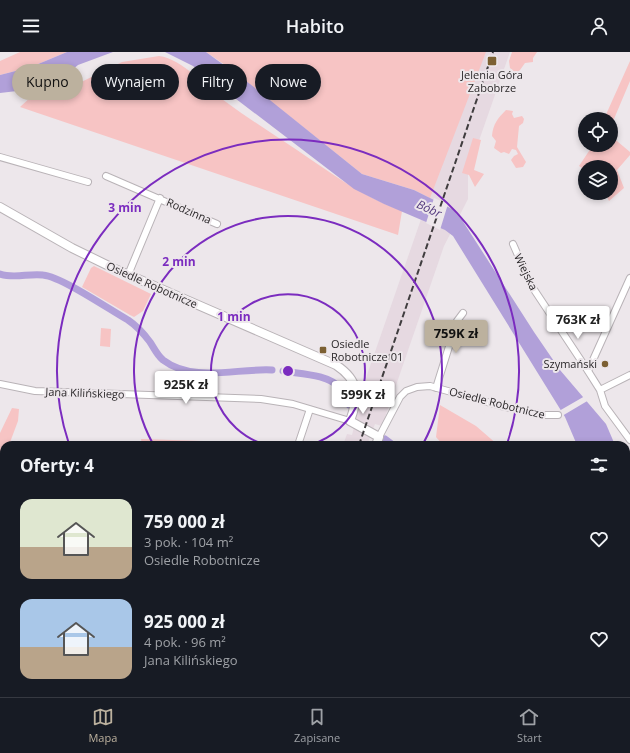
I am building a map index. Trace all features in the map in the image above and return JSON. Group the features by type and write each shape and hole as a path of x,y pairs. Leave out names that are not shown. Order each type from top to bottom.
{"street":[{"path":"0,157 88,182"},
{"name":"Rodzinna","path":"106,176 160,198 217,224"},
{"name":"Rodzinna","path":"128,275 160,198"},
{"name":"Osiedle Robotnicze","path":"0,208 72,248 128,275 336,365 347,374 355,388 357,402 350,421"},
{"name":"Wiejska","path":"513,244 531,285 600,390 605,406 630,440"},
{"path":"588,371 630,278"},
{"name":"Osiedle Robotnicze","path":"436,388 457,321 463,313"},
{"path":"600,390 630,375"},
{"name":"Jana Kilińskiego","path":"0,384 35,391 261,399 285,402 310,408 350,421 379,437"},
{"name":"Osiedle Robotnicze","path":"379,437 403,394 417,387 436,388 501,406 551,416 558,415"},
{"path":"299,441 310,408"},
{"path":"378,441 379,437"}],"shaded area":[{"path":"20,52 67,52 38,64 12,64 12,72 0,75 0,61"},
{"path":"206,52 486,52 430,198 414,190 362,174 269,100 321,100 321,64 255,64 255,89 247,82 247,64 224,64"},
{"path":"479,52 510,52 468,172 468,199 444,246 382,426 375,424 369,441 344,441 347,434 352,435 367,375"},
{"path":"512,52 537,52 533,58 533,62 525,63 516,73 510,68 509,61"},
{"path":"159,56 177,62 187,69 187,100 224,100 348,184 374,199 402,211 398,235 20,107 28,100 83,100 83,81 91,77 91,100 179,100 179,64 118,64"},
{"path":"630,61 630,81 617,112 607,112"},
{"path":"506,110 513,111 512,114 514,118 522,116 524,119 523,123 519,126 517,147 526,162 523,167 516,168 511,160 518,154 516,150 512,149 509,154 504,152 501,153 494,148 496,141 492,136 493,128 498,119"},
{"path":"473,138 481,140 474,170 484,174 475,187 469,175 462,173"},
{"path":"618,142 630,152 630,155 618,169 618,160 583,160 588,152 618,152"},
{"path":"618,173 624,188 618,193"},
{"path":"94,266 151,294 143,311 134,317 82,287 91,268"},
{"path":"101,328 111,329 110,347 100,346"},
{"path":"440,405 476,426 493,441 440,441 436,437"},
{"path":"12,408 19,409 18,421 10,441 0,441 0,433"},
{"path":"141,439 203,441 141,441"}],"water":[{"path":"67,52 113,52 81,64 38,64"},
{"path":"165,52 206,52 222,64 189,64"},
{"path":"12,72 12,92 0,93 0,75"},
{"name":"Bóbr","path":"247,82 255,88 255,100 270,100 362,174 414,190 452,209 462,220 560,370 606,424 613,441 575,441 565,417 453,236 445,230 384,204 354,189 238,100 247,100"}],"pier":[{"path":"434,198 448,204 440,230 426,223"},
{"path":"585,396 589,400 562,416 559,411"}],"waterway":[{"path":"0,274 11,276 43,275 62,281 131,322 150,342 157,354 163,360 175,367 201,373 272,370"},
{"path":"283,371 313,375 335,383 344,394 349,405"}],"railway":[{"path":"360,441 493,52"}],"place":[{"name":"Jelenia Góra Zabobrze","path":"492,61"},
{"name":"Osiedle Robotnicze 01","path":"323,350"},
{"name":"Szymański","path":"605,364"}]}
